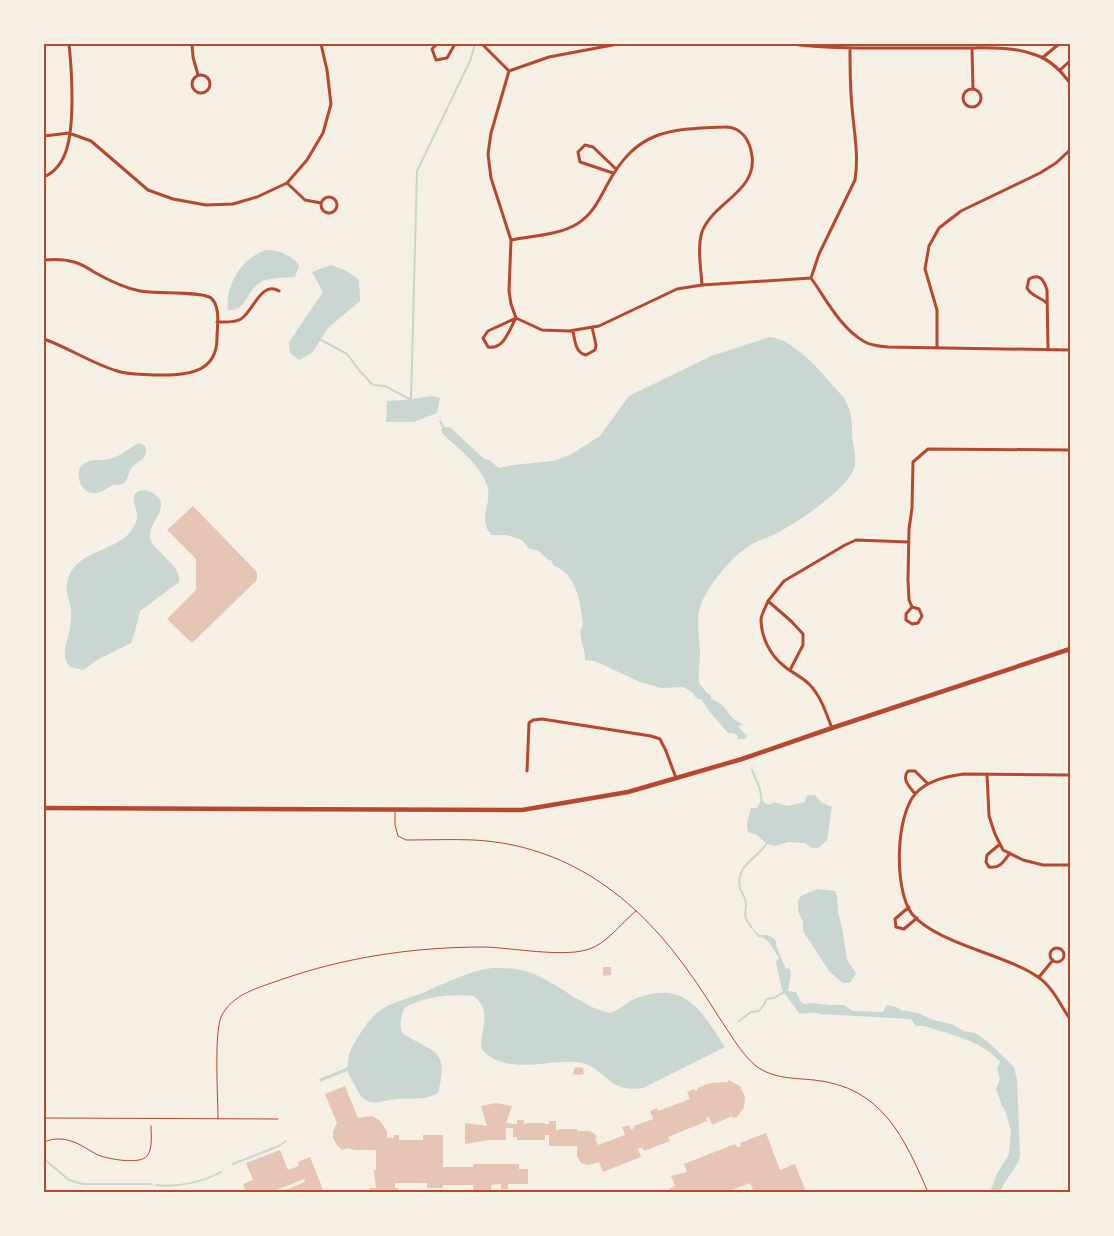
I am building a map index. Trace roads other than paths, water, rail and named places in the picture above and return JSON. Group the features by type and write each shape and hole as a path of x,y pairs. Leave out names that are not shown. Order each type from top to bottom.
{"main road":[{"path":"44,808 522,810 628,792 742,759 1070,649"}],"street":[{"path":"44,177 56,169 62,161 70,133 72,66 69,44"},
{"path":"192,44 198,75"},
{"path":"44,136 70,133 91,141 148,190 174,199 206,205 233,204 257,197 287,183 307,160 323,133 331,104 327,70 321,44"},
{"path":"437,44 432,49 436,60 447,58 455,44"},
{"path":"482,44 509,71"},
{"path":"509,71 549,57 618,44"},
{"path":"793,44 812,47 1019,50 1042,58 1060,70 1070,83"},
{"path":"1042,58 1059,44"},
{"path":"811,278 819,254 855,180 858,160 851,94 850,48"},
{"path":"972,48 973,89"},
{"path":"1060,70 1070,61"},
{"path":"509,71 491,133 488,154 491,178 511,240 509,291 516,318 542,330 572,331 599,326 677,289 702,285 811,278"},
{"path":"198,75 206,75 210,81 210,88 204,93 197,92 192,87 193,79 198,75"},
{"path":"973,89 978,92 981,98 980,104 973,107 966,105 964,98 965,93 973,89"},
{"path":"511,240 564,230 577,224 595,208 613,173 628,153 650,137 674,130 737,128 750,145 752,165 750,175 738,192 712,216 702,232 700,245 702,285"},
{"path":"613,173 580,162 578,152 585,144 593,147 616,169"},
{"path":"937,348 937,310 925,269 929,246 939,228 962,211 1040,174 1070,150"},
{"path":"287,183 305,200 320,203"},
{"path":"331,196 336,200 338,206 334,212 327,213 322,209 320,203 324,198 331,196"},
{"path":"44,260 75,262 109,280 138,290 161,294 204,294 209,296 217,308 217,343 211,359 200,370 190,374 125,374 105,367 59,344 44,339"},
{"path":"1047,303 1031,294 1026,288 1029,279 1034,276 1040,277 1044,281 1047,290 1048,349"},
{"path":"811,278 844,324 865,342 875,346 1070,350"},
{"path":"217,322 238,320 244,317 257,299 267,290 272,288 279,291"},
{"path":"516,318 500,346 488,347 484,335 488,331 516,318"},
{"path":"572,331 577,349 586,355 595,350 596,345 592,327"},
{"path":"912,608 909,600 908,542 912,508 913,462 928,449 1070,450"},
{"path":"832,728 819,697 810,685 784,667 771,653 763,636 761,618 768,601 784,581 845,545 856,540 908,542"},
{"path":"768,601 803,634 803,645 790,670"},
{"path":"912,608 919,609 922,616 918,623 912,624 906,620 906,614 912,608"},
{"path":"527,771 529,723 533,720 542,719 660,739 676,778"},
{"path":"915,794 905,780 905,775 908,771 915,771 928,784"},
{"path":"987,774 989,816 1003,850 1023,860 1044,865 1070,865"},
{"path":"1070,775 987,774 947,776 928,784 915,794 904,814 900,835 902,890 909,907 917,918 929,928 944,936 1015,965 1039,977 1049,987 1070,1019"},
{"path":"1000,844 987,855 986,862 989,867 994,868 1000,865 1010,853"},
{"path":"909,907 895,919 896,927 904,929 917,918"},
{"path":"1062,949 1065,954 1063,960 1058,962 1052,960 1050,955 1052,950 1062,949"},
{"path":"1039,977 1052,960"}],"lane":[{"path":"395,809 395,825 398,836 406,840 474,840 517,846 561,860 595,877 629,903 667,943 740,1048 757,1066 774,1075 844,1086 865,1097 889,1117 913,1159 928,1192"},
{"path":"218,1119 220,1023 224,1013 233,1001 248,992 335,963 405,951 466,947 567,953 584,951 597,947 636,911"},
{"path":"44,1118 278,1119"},
{"path":"44,1142 64,1139 100,1156 125,1160 142,1160 150,1150 151,1126"}],"waterway":[{"path":"411,400 417,171 470,61 475,44"},
{"path":"321,340 347,354 373,385 385,386 411,400"},
{"path":"440,421 444,428"},
{"path":"752,770 760,789 762,803"},
{"path":"752,928 745,915 745,898 740,888 739,880 748,862 767,843"},
{"path":"739,1021 751,1012 759,1011 766,999 774,998 784,992"},
{"path":"233,1164 279,1146 286,1141"},
{"path":"44,1159 69,1180 83,1184 152,1184"},
{"path":"156,1185 172,1186 189,1183 206,1179 221,1172"}]}
